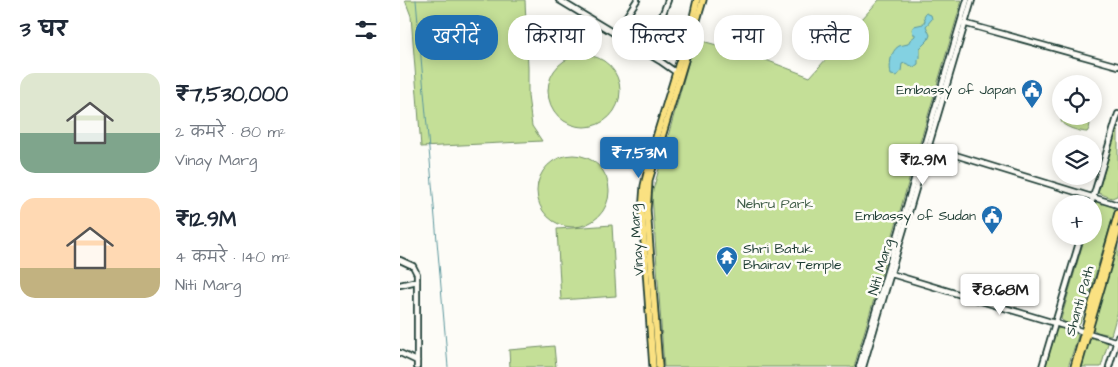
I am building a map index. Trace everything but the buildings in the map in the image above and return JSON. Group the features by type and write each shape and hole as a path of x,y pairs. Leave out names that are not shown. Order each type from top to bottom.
{"main road":[{"name":"Vinay Marg","path":"659,367 647,196 649,180 697,0"},
{"name":"Vinay Marg","path":"654,367 642,214 644,186 654,144 702,0"},
{"name":"Shanti Path","path":"1078,367 1118,213"},
{"name":"Shanti Path","path":"1074,367 1118,230"}],"street":[{"path":"559,0 612,32"},
{"path":"570,7 574,0"},
{"path":"627,15 637,0"},
{"path":"662,15 668,0"},
{"name":"Niti Marg","path":"859,367 927,146 967,0"},
{"name":"Niti Marg","path":"962,23 972,0"},
{"path":"962,23 1118,66"},
{"path":"658,60 678,74"},
{"path":"1094,195 1118,114"},
{"path":"927,146 1086,195"},
{"path":"1102,200 1118,205"},
{"path":"1042,367 1078,245"},
{"path":"400,260 413,266 417,274 417,364"},
{"path":"889,273 1118,340 1109,367"},
{"name":"Niti Marg","path":"863,367 889,273"},
{"path":"400,285 417,281"},
{"path":"400,353 417,364"}],"green space":[{"path":"405,0 525,0 526,15 508,15 508,60 528,60 528,96 532,126 542,141 421,147 411,16"},
{"name":"Nehru Park","path":"879,0 962,0 854,367 664,367 652,194 689,60 704,60 704,41 714,44 714,60 766,60 810,77 825,60 869,60 869,15 866,15"},
{"path":"566,60 602,60 610,65 619,84 619,98 610,117 591,126 577,126 558,117 549,98 548,91 551,77 558,65"},
{"path":"1118,124 1117,196 1112,198 1098,193 1100,185 1102,185"},
{"path":"1064,125 1090,125 1087,132"},
{"path":"573,155 593,161 603,171 609,191 603,211 593,221 573,227 553,221 543,211 537,191 543,171 553,161"},
{"path":"1102,202 1113,205 1115,211 1080,324 1070,324 1061,319 1082,245 1102,245"},
{"path":"612,225 616,296 561,300 557,229"},
{"path":"1118,238 1118,311 1111,335 1097,332 1092,328"},
{"path":"1062,328 1075,331 1078,336 1068,367 1045,367 1056,329"},
{"path":"1092,337 1106,340 1108,343 1101,367 1081,367 1089,339"},
{"path":"554,346 556,367 510,367 509,350"}],"water":[{"path":"926,13 931,15 932,19 926,26 930,35 920,48 918,64 914,67 905,63 902,64 901,71 897,76 891,75 890,63 894,51 899,46 908,44 915,36 912,29 914,26 923,24"}],"waterway":[{"path":"416,0 448,367"}],"place":[{"name":"Embassy of Japan","path":"1032,109"},
{"name":"Embassy of Sudan","path":"992,235"},
{"name":"Shri Batuk Bhairav Temple","path":"727,276"}]}
